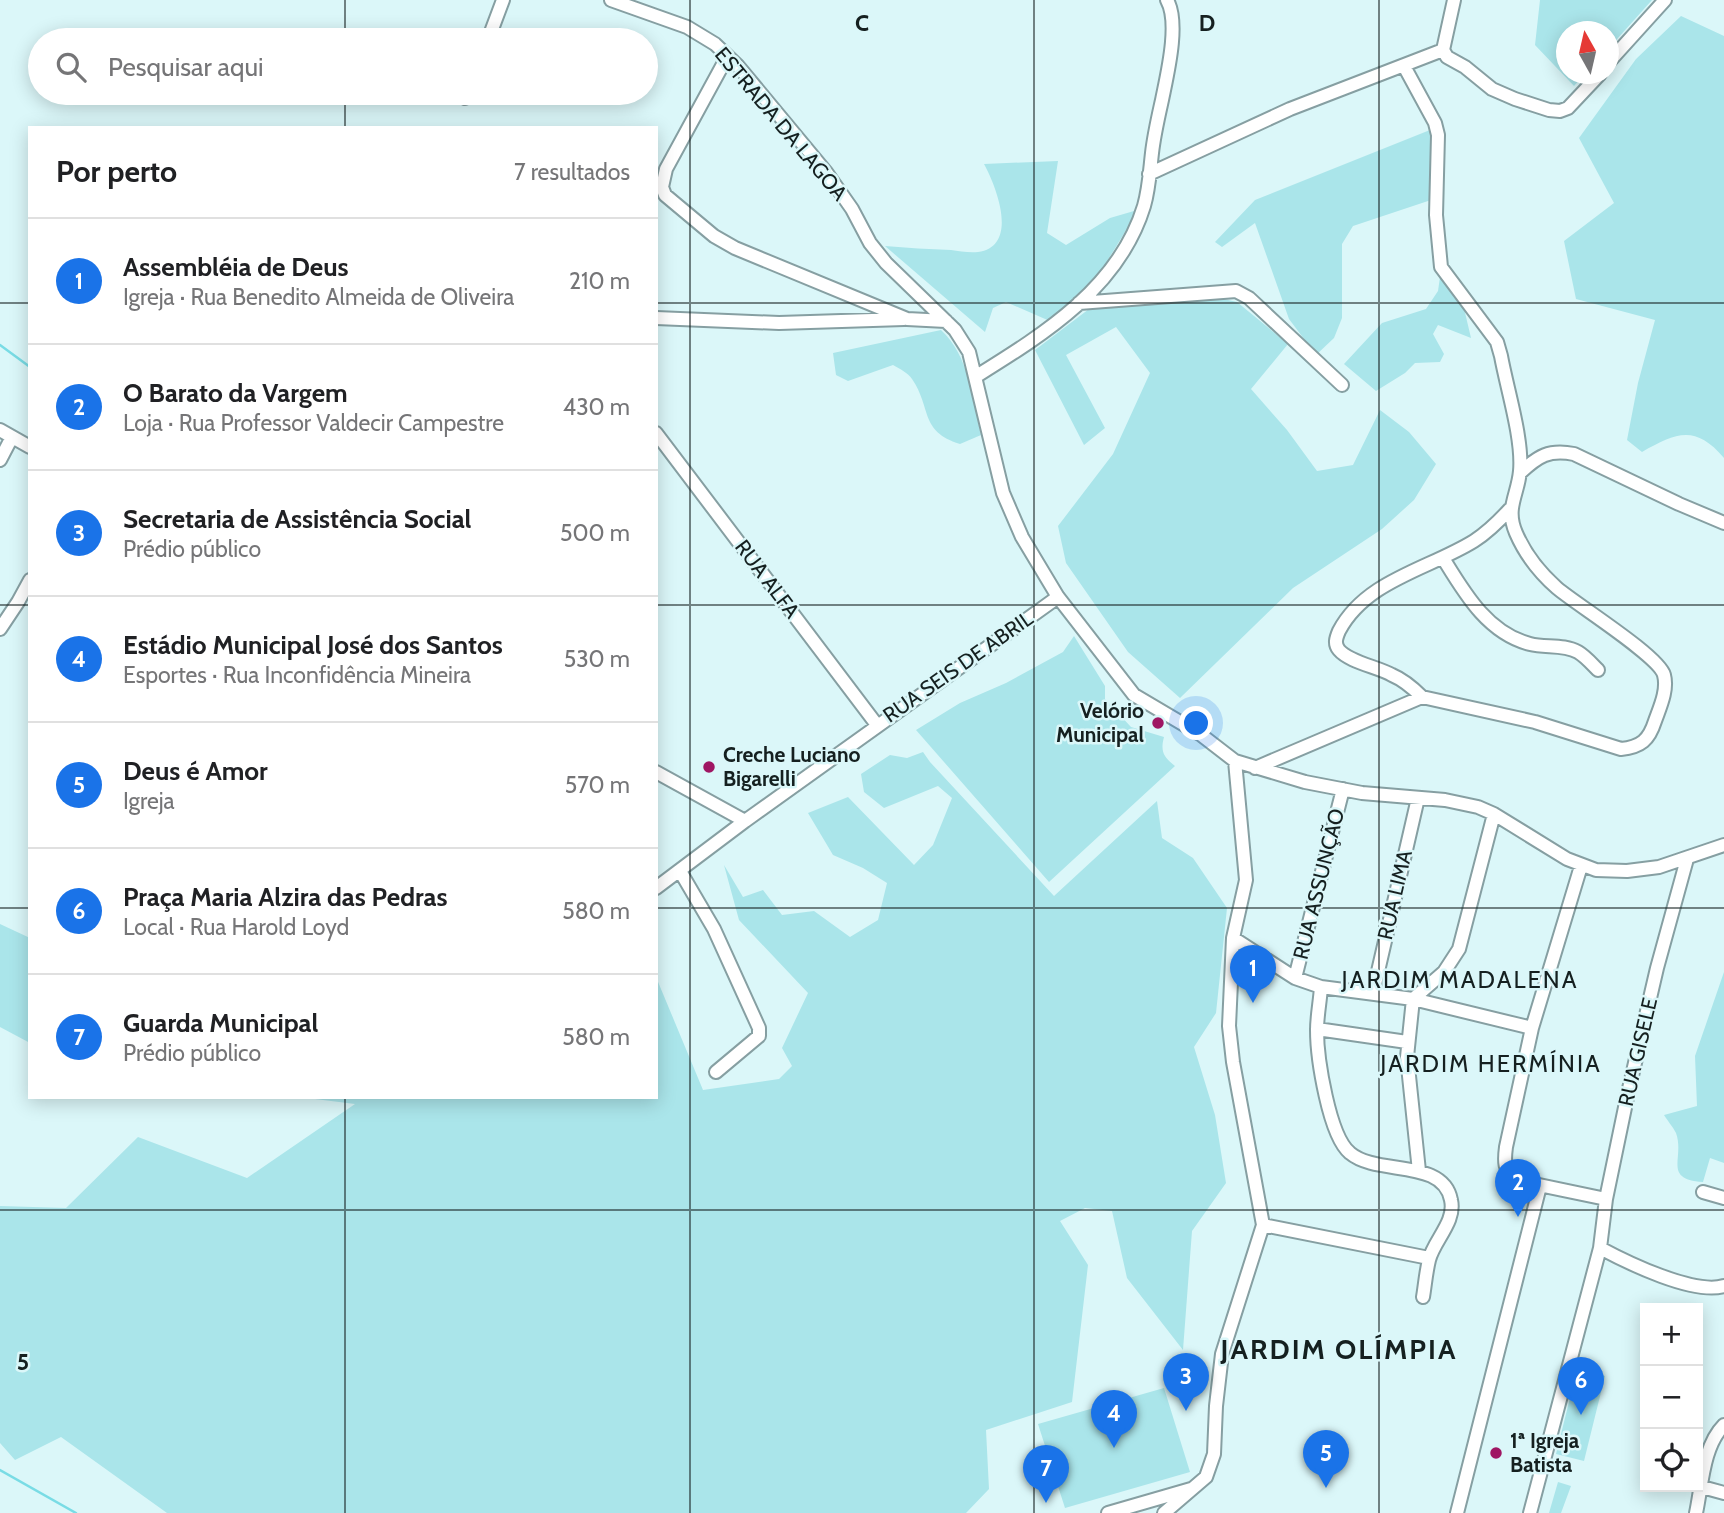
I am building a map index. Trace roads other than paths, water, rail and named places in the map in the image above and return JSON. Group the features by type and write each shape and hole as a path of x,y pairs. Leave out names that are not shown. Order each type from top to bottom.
{"street":[{"path":"492,28 503,0"},
{"name":"ESTRADA DA LAGOA","path":"611,0 687,27 715,44 738,66 826,172 852,209 870,243 886,263 946,321 969,352 1003,493 1029,550 1058,597 1134,695 1200,734 1235,761 1305,782 1462,803 1494,814 1581,866"},
{"path":"975,377 1043,334 1079,303 1112,268 1128,243 1144,204 1172,36 1170,6 1167,0"},
{"path":"1454,0 1443,51 1447,57 1465,67 1492,89 1515,99 1560,111 1569,108 1591,84"},
{"path":"1619,51 1665,0"},
{"path":"1149,174 1290,109 1443,51"},
{"path":"727,57 666,169 662,187 665,195 714,236 735,248 907,319"},
{"path":"1404,65 1435,123 1438,135 1436,215 1441,267 1499,347 1516,433 1520,472 1510,509 1514,530 1523,549 1555,586 1636,646 1664,671 1664,695 1651,733 1641,744 1621,749 1535,722 1422,697 1394,675 1345,655 1337,647 1335,639 1346,619 1367,597 1443,558 1493,528 1510,509"},
{"path":"1079,303 1236,291 1249,298 1342,385"},
{"path":"658,318 779,323 907,319 946,321"},
{"path":"0,430 28,446"},
{"name":"RUA ALFA","path":"658,436 877,725"},
{"path":"0,460 12,437"},
{"path":"1520,472 1541,455 1560,451 1574,454 1724,523"},
{"path":"1443,558 1478,611 1511,636 1530,644 1568,648 1579,652 1598,670"},
{"name":"RUA SEIS DE ABRIL","path":"658,887 877,725 1058,597"},
{"path":"0,629 24,605"},
{"path":"1255,768 1422,697"},
{"path":"1166,1511 1206,1477 1214,1454 1222,1354 1263,1225 1230,1038 1229,990 1233,938 1246,880 1235,761"},
{"path":"658,773 745,821"},
{"name":"RUA ASSUNÇÃO","path":"1295,978 1343,789"},
{"name":"RUA LIMA","path":"1373,993 1418,798"},
{"path":"1419,1171 1407,1042 1413,999 1444,972 1459,948 1494,814"},
{"path":"1606,1199 1515,1180 1504,1165 1532,1028 1581,866 1596,870 1627,871 1659,867 1724,845"},
{"name":"RUA GISELE","path":"1530,1513 1600,1248 1606,1199 1655,977 1687,859"},
{"path":"680,871 714,929 759,1028 759,1036 716,1072"},
{"path":"1233,938 1295,978 1321,987 1413,999 1532,1028"},
{"path":"1321,987 1317,1029 1332,1123 1342,1144 1349,1153 1363,1161 1380,1167 1419,1171 1440,1181 1451,1198 1449,1220 1429,1258 1423,1297"},
{"path":"1317,1029 1407,1042"},
{"path":"1457,1513 1540,1186"},
{"path":"1703,1192 1724,1198"},
{"path":"1263,1225 1429,1258"},
{"path":"1600,1248 1626,1262 1703,1289 1724,1286"},
{"path":"1703,1482 1709,1451 1718,1431 1724,1425"},
{"path":"1703,1487 1724,1493"},
{"path":"1108,1513 1195,1488"},
{"path":"1696,1513 1701,1492"},
{"path":"1146,1501 1166,1511 1184,1513"}],"waterway":[{"path":"0,345 28,366"},
{"path":"0,1470 76,1513"}],"place":[{"name":"Velório Municipal","path":"1158,723"},
{"name":"Creche Luciano Bigarelli","path":"709,767"},
{"name":"Assembléia de Deus","path":"1253,1003"},
{"name":"O Barato da Vargem","path":"1518,1217"},
{"name":"Secretaria de Assistência Social","path":"1186,1411"},
{"name":"Praça Maria Alzira das Pedras","path":"1581,1415"},
{"name":"Estádio Municipal José dos Santos","path":"1114,1448"},
{"name":"1ª Igreja Batista","path":"1496,1453"},
{"name":"Deus é Amor","path":"1326,1488"},
{"name":"Guarda Municipal","path":"1046,1503"}],"district":[{"name":"JARDIM MADALENA","path":"1460,980"},
{"name":"JARDIM HERMÍNIA","path":"1491,1064"},
{"name":"JARDIM OLÍMPIA","path":"1339,1349"}]}
